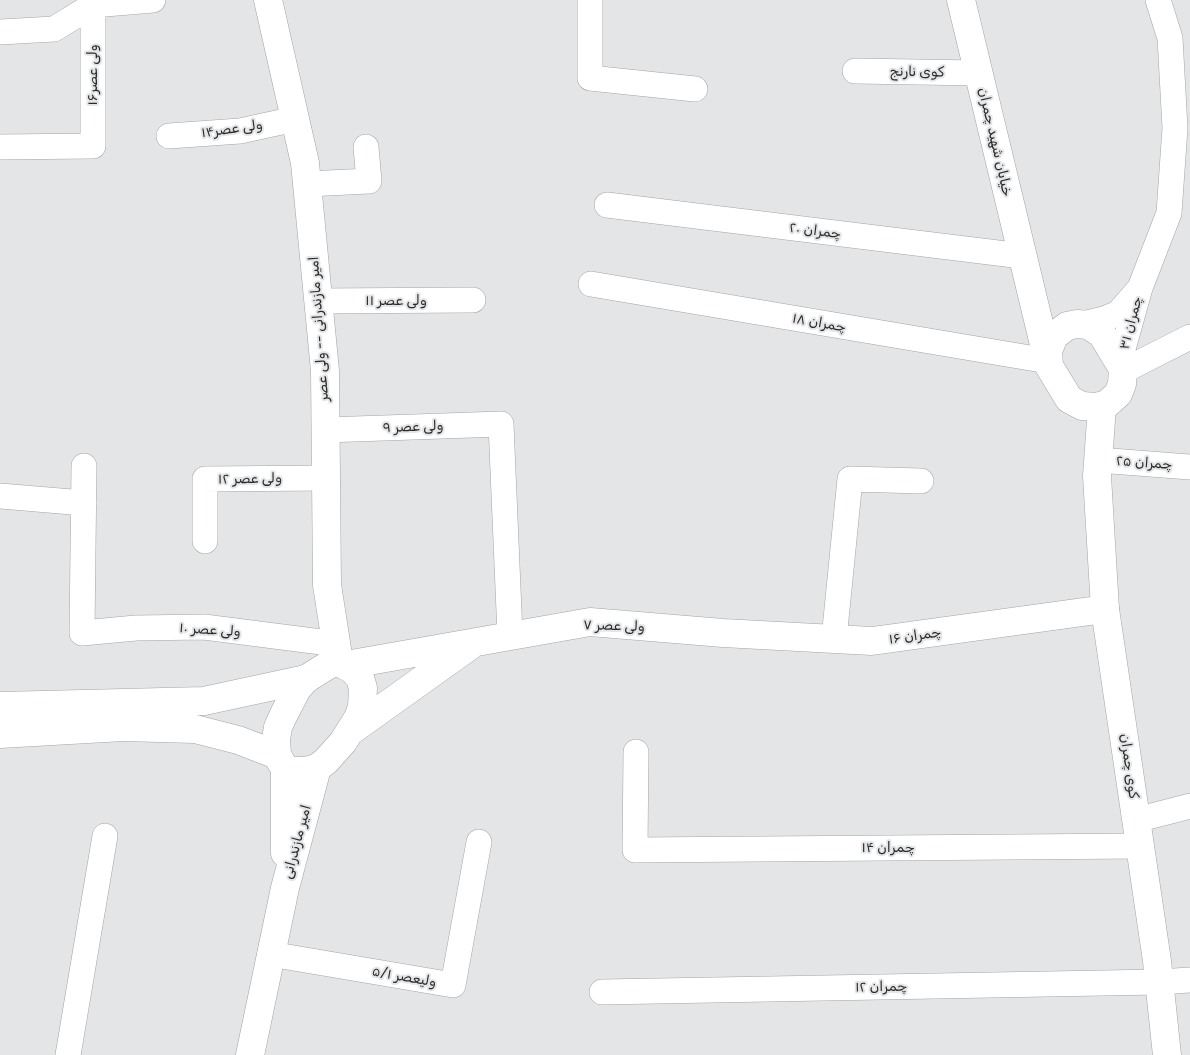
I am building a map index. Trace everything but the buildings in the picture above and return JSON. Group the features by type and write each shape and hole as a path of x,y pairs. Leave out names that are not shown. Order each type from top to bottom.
{"main road":[{"name":"امیر مازندرانی -- ولی عصر","path":"268,0 305,163 325,371 327,585 341,657"},
{"name":"خیابان شهید چمران","path":"961,0 1048,361"},
{"name":"خیابان شهید چمران","path":"1029,284 1035,298 1045,310 1055,317 1080,324"},
{"path":"1080,324 1093,327 1102,334 1123,370 1122,384 1118,394 1111,401 1091,406 1066,395 1051,371 1048,351 1054,336 1067,326 1080,324"},
{"name":"کوی چمران","path":"1091,406 1098,468 1105,609 1159,982 1167,1055"},
{"name":"چمران ۱۶","path":"723,633 872,641 1105,609"},
{"name":"ولی عصر ۷","path":"306,679 341,657 477,641 590,622 723,633"},
{"name":"ولی عصر ۷","path":"349,732 477,641"},
{"path":"0,734 123,726 195,729 238,740 281,762 291,771 305,771 317,768 343,742 362,707 363,688 360,678 341,657"},
{"path":"0,706 204,701 306,679"},
{"name":"امیر مازندرانی","path":"285,888 278,727 297,689 306,679"},
{"name":"امیر مازندرانی","path":"285,888 317,768"},
{"path":"250,1055 285,888"}],"street":[{"path":"0,32 54,29 93,4 153,0"},
{"path":"590,0 590,78 695,88"},
{"path":"1140,288 1169,213 1175,128 1180,38 1158,0"},
{"name":"ولی عصر۱۶","path":"0,147 93,146 93,4"},
{"name":"کوی نارنج","path":"855,71 978,73"},
{"name":"ولی عصر۱۴","path":"169,136 240,131 295,119"},
{"path":"307,184 369,181 366,147"},
{"name":"چمران ۲۰","path":"607,205 1022,256"},
{"name":"چمران ۱۸","path":"591,284 1048,361"},
{"name":"چمران ۳۱","path":"1080,324 1104,319 1116,314 1140,288"},
{"name":"چمران ۳۱","path":"1123,370 1123,349 1140,288"},
{"name":"ولی عصر ۱۱","path":"318,301 473,300"},
{"path":"1123,370 1190,337"},
{"name":"ولی عصر ۹","path":"325,430 501,424 510,635"},
{"path":"0,496 84,503 84,466"},
{"name":"چمران ۲۵","path":"1098,468 1190,467"},
{"name":"ولی عصر ۱۲","path":"205,541 205,472 326,478"},
{"path":"834,639 850,478 921,481"},
{"name":"ولی عصر ۱۰","path":"84,503 82,633 136,628 204,627 341,657"},
{"name":"چمران ۱۴","path":"636,752 635,850 1138,833 1190,806"},
{"path":"68,1055 105,836"},
{"name":"ولیعصر ۵/۱","path":"270,954 453,985 479,842"},
{"name":"چمران ۱۲","path":"602,992 1190,980"}]}
